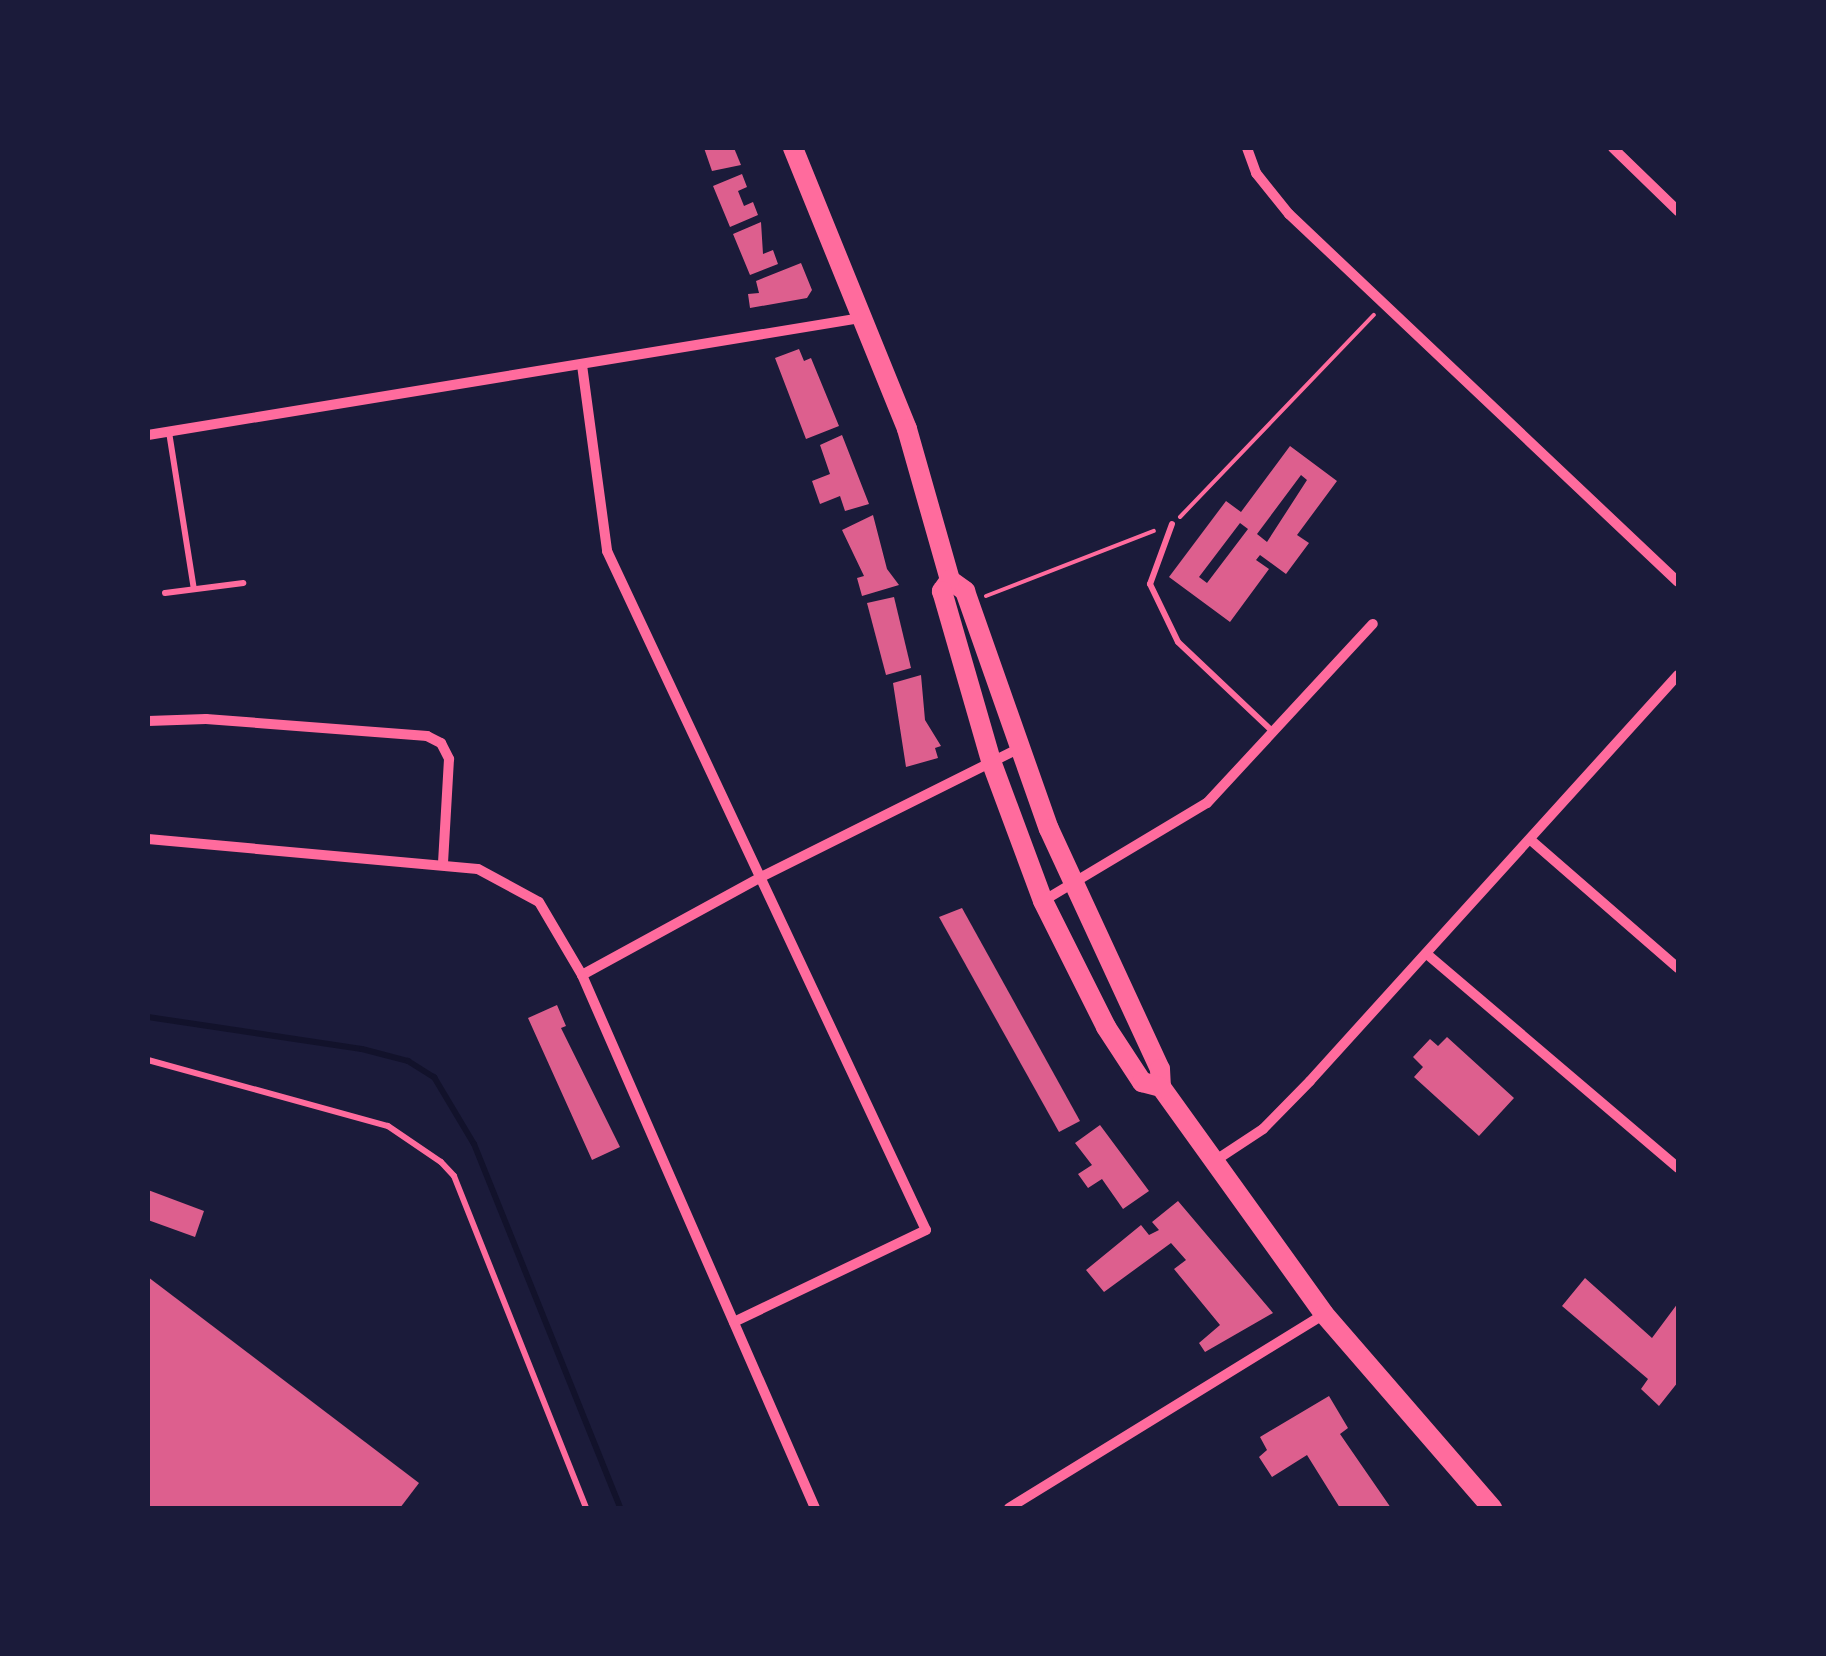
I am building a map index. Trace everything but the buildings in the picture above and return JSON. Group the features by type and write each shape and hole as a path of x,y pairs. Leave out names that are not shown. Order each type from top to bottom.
{"main road":[{"path":"793,148 907,428 950,580 968,602 1018,749 1072,885 1160,1069 1161,1087 1324,1314 1492,1508"},
{"path":"950,580 942,590 991,762 1044,901 1106,1027 1142,1082 1161,1087"}],"street":[{"path":"1247,148 1256,173 1288,214 1678,582"},
{"path":"1613,148 1678,211"},
{"path":"148,435 861,318"},
{"path":"582,365 606,550 926,1230 734,1322"},
{"path":"1044,901 1189,818 1373,624"},
{"path":"1212,1162 1262,1129 1534,842 1678,675"},
{"path":"148,721 206,718 427,736 440,743 448,760 442,864"},
{"path":"582,975 761,876 1018,749"},
{"path":"148,838 478,868 523,888 559,929 582,975 815,1508"},
{"path":"1534,842 1678,968"},
{"path":"1428,955 1678,1168"},
{"path":"1010,1508 1324,1314"}],"lane":[{"path":"168,432 194,589"},
{"path":"1172,524 1150,584 1157,599 1187,652 1273,732"},
{"path":"165,592 243,582"},
{"path":"148,1060 388,1126 441,1162 454,1176 586,1508"}],"path":[{"path":"968,602 1172,524 1384,304"}],"waterway":[{"path":"148,1017 362,1049 408,1061 434,1077 474,1144 620,1508"}]}
